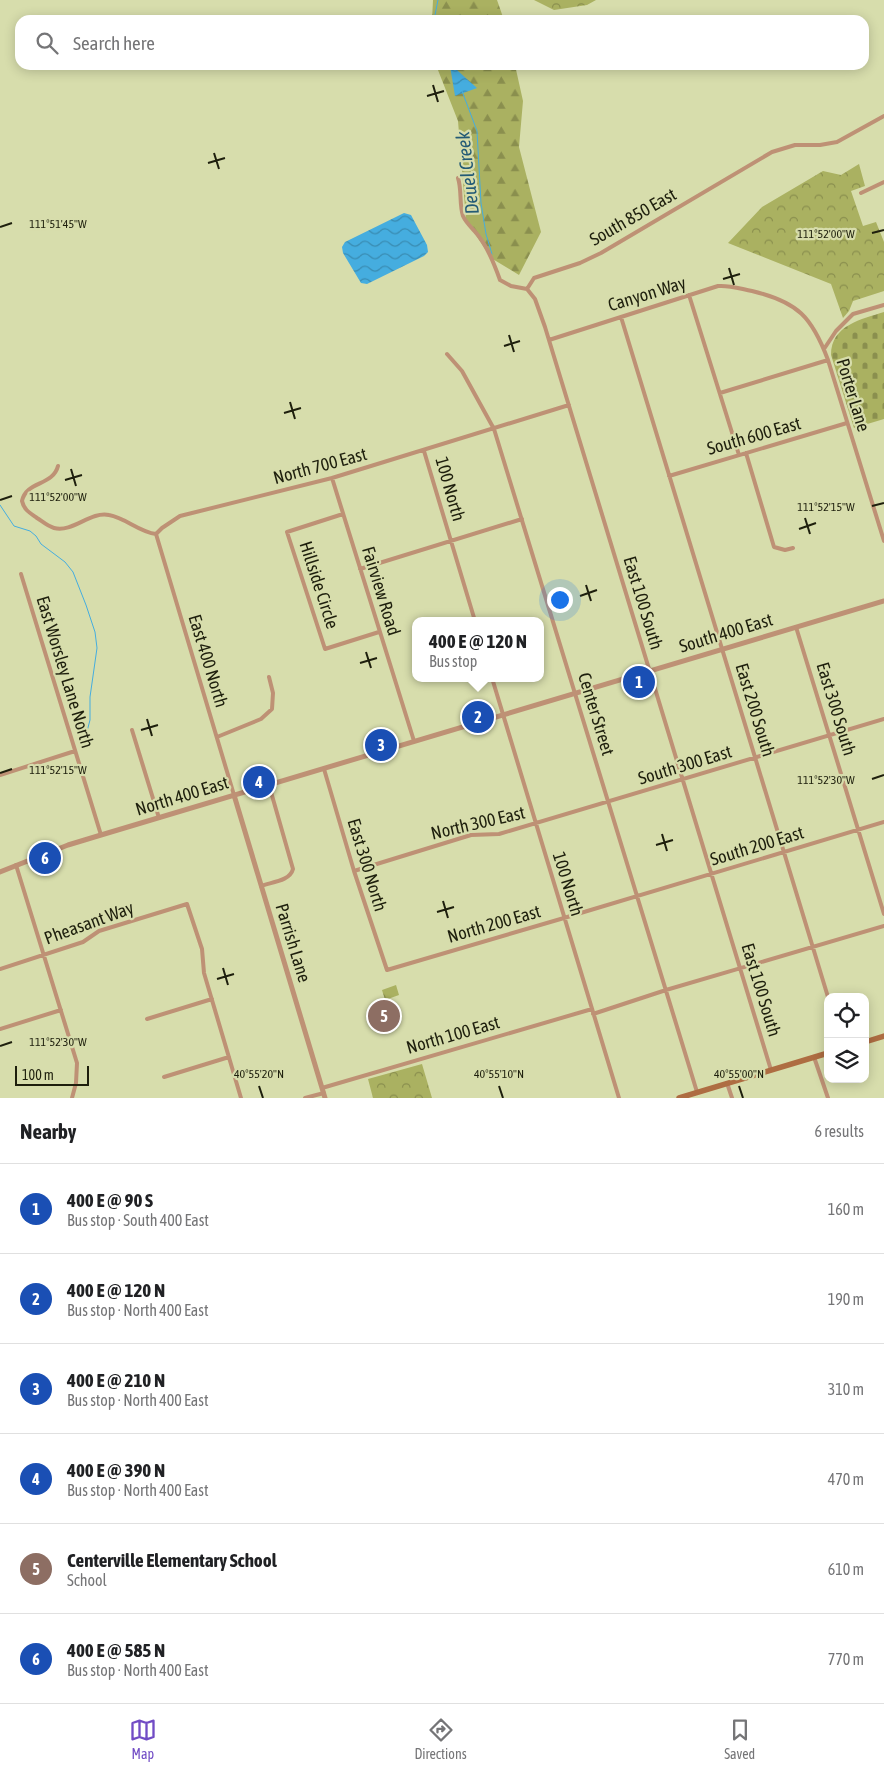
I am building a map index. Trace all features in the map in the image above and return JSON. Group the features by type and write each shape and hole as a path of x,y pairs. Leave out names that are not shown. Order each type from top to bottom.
{"main road":[{"path":"869,1041 884,1036"},
{"path":"679,1098 824,1054"}],"street":[{"name":"South 850 East","path":"527,289 534,278 580,263 601,253 772,152 796,145 820,145 837,142 884,116"},
{"path":"458,178 461,185 463,216 468,225 481,238 500,280 511,286 527,289"},
{"path":"861,193 884,182"},
{"name":"Canyon Way","path":"549,340 718,286 729,285 755,292"},
{"name":"East 100 South","path":"527,289 534,299 549,340 771,1070"},
{"name":"Porter Lane","path":"755,292 782,300 796,308 810,322 818,335 828,360 884,541"},
{"path":"690,295 739,455"},
{"path":"824,349 836,331 853,314 884,305"},
{"name":"East 200 South","path":"620,317 827,993"},
{"name":"Center Street","path":"447,354 462,371 494,429 698,1092"},
{"path":"720,393 828,360"},
{"name":"North 700 East","path":"156,534 180,516 332,478 569,405"},
{"name":"South 600 East","path":"669,476 847,423"},
{"name":"100 North","path":"424,451 474,617"},
{"path":"746,453 774,547 785,550 793,548"},
{"path":"58,466 54,476 26,492 22,501 27,511 55,528 64,528 97,515 105,514 125,520 145,532 156,534"},
{"name":"Fairview Road","path":"332,478 414,741"},
{"name":"Hillside Circle","path":"343,514 287,532 324,649 380,632"},
{"path":"360,568 522,519"},
{"name":"East 400 North","path":"156,534 234,795"},
{"name":"East Worsley Lane North","path":"21,574 101,835"},
{"name":"South 400 East","path":"576,693 884,601"},
{"name":"East 300 South","path":"796,627 884,914"},
{"path":"217,737 260,719 272,709 273,693 269,677"},
{"name":"100 North","path":"493,682 619,1098"},
{"name":"North 400 East","path":"0,872 68,845 576,693"},
{"name":"South 300 East","path":"609,802 884,719"},
{"path":"132,730 160,818"},
{"path":"0,775 75,750"},
{"name":"East 300 North","path":"324,769 386,970"},
{"path":"261,886 285,878 292,873 292,864 270,785"},
{"name":"Parrish Lane","path":"234,795 324,1093"},
{"name":"North 300 East","path":"354,871 471,835 499,834 609,802"},
{"name":"South 200 East","path":"638,896 884,822"},
{"path":"16,865 77,1063 78,1073 72,1098"},
{"name":"North 200 East","path":"386,970 638,896"},
{"name":"Pheasant Way","path":"0,969 84,942 99,931 187,904 202,949 204,973 212,999"},
{"name":"North 100 East","path":"306,1098 884,926"},
{"path":"147,1019 212,999 241,1098"},
{"path":"0,1029 61,1010"},
{"path":"164,1076 229,1057"},
{"path":"814,1057 828,1098"},
{"path":"727,1084 732,1098"}],"green space":[{"path":"433,0 497,0 502,15 432,15"},
{"path":"534,0 596,0 587,5 554,10"},
{"path":"438,70 516,70 523,101 519,147 541,232 519,275 491,258 466,220 458,121"},
{"path":"859,164 865,186 851,191 863,226 876,222 884,242 884,291 853,301 849,311 843,318 831,284 728,243 762,207 823,171 841,175"},
{"path":"884,312 884,419 854,428 831,355 832,345 836,337 849,325 866,317"},
{"path":"396,985 399,995 385,1000 382,990"},
{"path":"422,1064 432,1098 373,1098 368,1079"}],"water":[{"path":"451,70 457,70 477,88 455,96"},
{"path":"404,213 411,215 427,245 428,252 424,256 367,284 361,283 343,253 342,247 345,242"}],"waterway":[{"name":"Deuel Creek","path":"435,15 438,0"},
{"name":"Deuel Creek","path":"462,91 477,131 481,203 486,234 492,254"},
{"path":"0,505 14,526 30,531 41,544 65,562 73,572 86,605 95,632 97,648 90,697 90,720 85,739"}],"place":[{"name":"400 E @ 90 S","path":"639,682"},
{"name":"400 E @ 120 N","path":"478,717"},
{"name":"400 E @ 210 N","path":"381,745"},
{"name":"400 E @ 390 N","path":"259,782"},
{"name":"400 E @ 585 N","path":"45,858"},
{"name":"Centerville Elementary School","path":"384,1016"}]}
